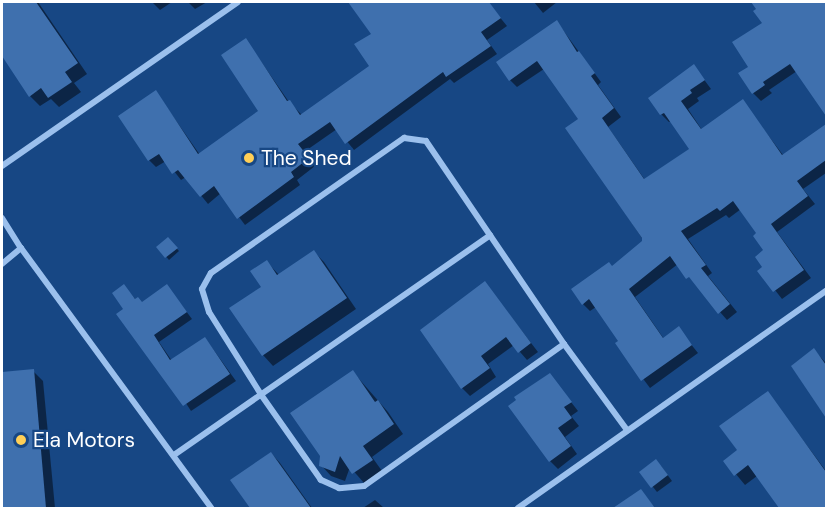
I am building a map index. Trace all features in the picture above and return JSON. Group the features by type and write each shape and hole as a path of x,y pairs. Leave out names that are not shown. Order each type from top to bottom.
{"street":[{"path":"2,166 238,2"},
{"path":"564,344 364,486 339,488 321,480 262,396 209,312 202,289 211,273 404,138 426,141 564,344 627,430"},
{"path":"2,218 21,248 211,508"},
{"path":"174,455 262,396 490,235"},
{"path":"2,264 21,248"},
{"path":"518,508 826,291"}],"building":[{"path":"2,2 36,2 78,63 65,72 72,82 48,98 41,88 29,97 2,56"},
{"path":"348,2 489,2 501,18 481,32 491,46 446,77 443,72 345,144 330,122 298,144 309,158 291,172 294,177 237,219 214,186 200,197 178,170 172,174 159,154 148,161 118,116 156,90 198,154 258,111 221,55 246,38 287,101 290,100 300,115 369,66 354,44 371,34"},
{"path":"751,2 826,2 826,116 790,64 763,82 765,85 752,94 738,73 748,67 732,42 762,23 753,11 756,9"},
{"path":"557,20 577,52 579,51 595,73 591,76 614,108 602,118 644,179 689,149 664,113 660,115 648,98 694,64 705,80 690,90 692,93 681,101 701,129 743,99 782,155 826,124 826,160 797,181 808,196 771,224 804,270 773,292 757,271 762,267 755,257 763,250 753,236 756,233 733,201 720,211 717,208 681,231 706,265 701,268 730,304 718,314 689,277 686,279 670,256 629,289 663,338 679,326 692,345 641,381 615,343 618,341 589,299 582,305 571,289 609,262 612,266 642,241 642,238 565,128 578,119 537,61 509,81 496,62"},
{"path":"168,237 178,248 165,258 156,247"},
{"path":"314,250 347,298 262,356 229,308 261,287 250,271 267,260 277,275"},
{"path":"485,281 531,343 518,353 506,337 481,356 490,368 461,389 420,330"},
{"path":"124,284 135,299 138,297 142,302 167,284 187,312 154,335 170,360 205,337 230,374 183,406 116,314 123,309 112,293"},
{"path":"814,348 826,365 826,418 791,366"},
{"name":"Ela Motors","path":"34,369 46,508 2,508 2,372"},
{"path":"353,370 375,402 378,400 394,424 363,446 373,460 352,474 340,456 335,472 319,466 320,456 290,413"},
{"path":"550,373 572,402 564,407 572,418 558,428 571,446 549,462 508,406 516,400 514,397"},
{"path":"768,391 826,472 826,508 779,508 748,465 734,476 723,461 737,450 719,426"},
{"path":"271,452 311,508 250,508 230,480"},
{"path":"656,459 668,475 651,488 639,472"},
{"path":"641,489 655,508 613,508"}],"place":[{"name":"The Shed","path":"249,158"},
{"name":"Ela Motors","path":"21,440"}]}
